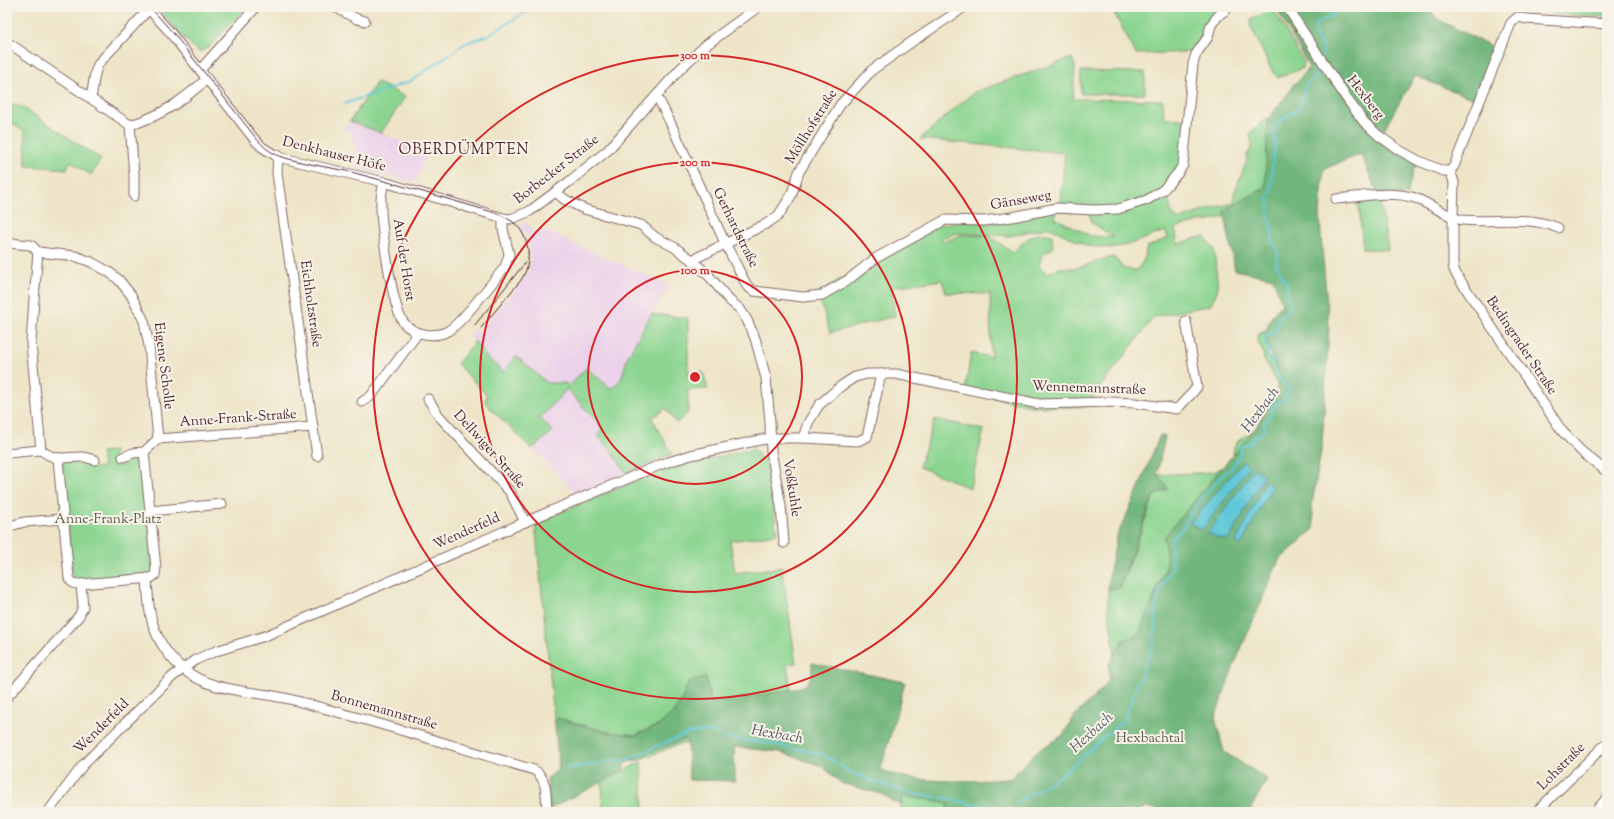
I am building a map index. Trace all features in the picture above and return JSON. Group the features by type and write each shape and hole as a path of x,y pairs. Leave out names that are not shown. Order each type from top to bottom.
{"street":[{"path":"200,70 256,7"},
{"path":"335,7 357,19 365,21"},
{"name":"Borbecker Straße","path":"418,333 440,334 453,328 505,267 509,254 503,229 503,218 511,219 522,216 556,192 608,150 681,68 706,45 758,7"},
{"name":"Gänseweg","path":"747,286 754,291 804,297 822,295 848,280 876,258 945,220 984,221 1012,218 1057,208 1094,210 1118,209 1152,198 1163,190 1184,165 1194,58 1208,37 1209,30 1214,21 1230,7"},
{"name":"Hexberg","path":"1287,7 1353,108 1364,122 1378,135 1399,150 1419,161 1443,171 1450,171"},
{"path":"1517,7 1518,17"},
{"path":"90,98 94,86 96,67 147,8"},
{"name":"Denkhauser Höfe","path":"147,8 169,31 262,147 278,156 384,182 503,218"},
{"name":"Möllhofstraße","path":"692,260 766,224 778,216 791,196 799,172 840,105 872,70 963,8"},
{"path":"1518,17 1526,20 1607,24"},
{"path":"1450,171 1454,166 1511,23 1518,17"},
{"path":"7,42 130,125 145,121 169,109 207,79"},
{"name":"Gerhardstraße","path":"655,96 659,100 671,124 725,243 747,286"},
{"path":"130,125 134,196"},
{"name":"Eichholzstraße","path":"278,156 277,173 317,456"},
{"name":"Bedingrader Straße","path":"1450,171 1454,182 1453,267 1456,274 1555,422 1581,451 1607,472"},
{"name":"Auf der Horst","path":"384,182 381,201 382,216 386,252 396,307 403,322 418,333"},
{"path":"556,192 564,199 584,209 641,225 655,237 692,260 740,309 755,338 766,378 770,438 858,441 866,437 872,419 881,374"},
{"path":"1336,199 1384,195 1407,196 1423,201 1462,220 1515,220 1539,222 1558,228"},
{"name":"Eigene Scholle","path":"7,242 31,245 38,252 75,256 93,263 111,274 131,295 144,321 149,346 158,439"},
{"path":"38,252 31,342 41,450"},
{"name":"Wennemannstraße","path":"803,438 808,423 819,406 855,377 867,374 896,374 1039,404 1110,402 1135,403 1177,409 1197,387 1186,321"},
{"path":"362,402 371,396 418,333"},
{"name":"Dellwiger Straße","path":"428,399 439,416 510,492 525,522"},
{"name":"Anne-Frank-Straße","path":"158,439 313,427"},
{"name":"Wenderfeld","path":"48,812 83,765 182,668 206,655 265,636 525,522 672,460 770,438"},
{"name":"Voßkuhle","path":"770,438 782,518 784,543"},
{"path":"123,457 133,453 144,452 158,439"},
{"path":"7,453 41,450 47,455 58,459 83,457 95,460"},
{"path":"58,459 69,578 71,582 75,584 81,584 151,578 155,575 156,568 144,452"},
{"path":"150,511 222,504"},
{"path":"7,527 24,522 64,519"},
{"path":"147,578 151,617 154,626 166,651 182,668"},
{"path":"7,696 79,616 83,607 81,584"},
{"name":"Bonnemannstraße","path":"182,668 198,680 213,686 278,696 363,718 534,770 542,776 547,812"},
{"name":"Lohstraße","path":"1536,812 1607,743"},
{"path":"1595,812 1607,798"}],"shaded area":[{"path":"377,82 405,97 381,133 427,153 416,182 413,183 351,166 356,145 351,144 353,133 344,130"},
{"path":"526,222 536,235 545,230 607,259 670,285 651,314 628,356 621,379 612,389 569,386 565,383 547,383 516,356 504,372 487,358 469,335 474,330 478,333 526,277 531,257 528,238 520,226"},
{"path":"566,389 603,428 597,436 611,450 626,473 577,494 532,449 553,431 540,418"}],"green space":[{"path":"157,7 246,7 209,47 200,52 185,39"},
{"path":"1111,7 1226,7 1215,16 1192,52 1136,54"},
{"name":"Hexbachtal","path":"1276,7 1428,7 1437,19 1499,50 1479,101 1415,76 1380,136 1364,122 1327,69 1350,104 1362,120 1369,128 1402,153 1419,162 1413,171 1407,195 1378,195 1361,154 1324,169 1320,214 1329,326 1322,445 1312,504 1314,529 1279,560 1232,670 1215,718 1224,752 1267,779 1249,812 1169,812 1147,807 1134,812 946,812 948,803 903,796 901,805 881,794 841,783 822,766 780,752 734,747 735,781 689,780 687,739 662,747 625,763 622,772 549,809 547,780 559,767 554,717 607,732 635,735 659,725 673,713 681,702 689,681 706,678 711,703 791,690 806,685 812,675 812,663 905,682 881,769 892,774 907,778 943,781 1010,779 1038,750 1062,737 1075,715 1093,701 1109,679 1109,664 1122,641 1139,634 1167,565 1164,537 1258,425 1276,393 1280,379 1264,336 1271,317 1282,304 1273,278 1235,270 1224,210 1265,188 1268,119 1309,67"},
{"path":"1294,7 1340,7 1352,16 1352,21 1346,29 1340,30 1328,12 1321,22 1312,25 1312,29 1324,54 1320,64 1321,69 1314,77 1304,83 1299,93 1299,107 1295,112 1287,115 1275,128 1271,192 1268,198 1270,204 1268,218 1272,226 1271,243 1275,245 1278,254 1275,259 1275,263 1286,280 1290,307 1278,317 1279,322 1276,326 1277,329 1273,334 1264,335 1266,345 1269,347 1267,353 1277,370 1280,382 1289,387 1289,391 1283,400 1276,404 1264,423 1261,432 1240,447 1239,456 1229,469 1219,476 1206,492 1202,494 1196,505 1184,517 1170,542 1170,567 1161,589 1155,613 1156,621 1152,637 1153,646 1124,720 1064,774 1002,812 948,805 946,812 901,812 902,796 912,797 872,788 847,778 817,760 773,748 752,745 691,742 674,746 639,760 581,769 562,771 558,769 557,766 562,766 561,760 609,755 637,750 672,735 690,732 753,734 776,737 822,750 834,758 843,758 897,776 923,781 1018,785 1034,758 1043,749 1067,732 1080,710 1105,687 1125,651 1123,640 1114,655 1108,610 1108,589 1120,588 1154,496 1168,489 1157,475 1214,472 1226,465 1233,455 1234,447 1237,442 1257,427 1258,422 1272,401 1282,390 1278,387 1264,360 1263,352 1257,339 1260,333 1268,330 1272,315 1282,307 1279,285 1268,263 1268,250 1266,249 1263,240 1264,227 1260,219 1261,206 1206,222 1203,221 1175,228 1178,244 1204,236 1214,249 1218,288 1211,305 1154,317 1085,407 1035,407 965,391 971,353 991,357 990,294 946,293 942,280 891,287 895,316 830,333 818,293 929,225 932,228 939,224 961,221 994,223 1056,209 1055,218 1091,236 1114,237 1092,223 1089,212 1060,211 1065,153 920,139 974,92 1072,58 1075,66 1073,99 1163,100 1164,117 1193,121 1186,159 1167,189 1172,217 1175,216 1177,220 1212,208 1234,203 1234,193 1247,161 1247,155 1252,146 1250,133 1266,119 1276,116 1278,107 1281,103 1287,102 1288,95 1291,92 1293,84 1300,80 1315,61 1318,46","holes":["1050,228 1088,246 1109,248 1127,245 1165,231 1168,238 1147,247 1143,262 1136,270 1124,269 1114,257 1077,268 1058,268 1047,274 1039,265 1042,255 1053,248 1052,235 1039,234 1030,237 1013,252 989,236 961,235 944,242 941,239 956,233 1009,236"]},
{"path":"1551,7 1607,7 1607,17 1551,14"},
{"path":"1270,11 1275,11 1304,63 1303,68 1278,78 1273,73 1250,25 1251,20"},
{"path":"1081,71 1145,72 1145,94 1081,94"},
{"path":"377,82 405,97 381,133 350,121"},
{"path":"12,105 22,107 101,159 91,175 70,161 67,169 26,166 25,132 10,122"},
{"path":"1379,196 1388,250 1363,249 1358,197"},
{"path":"651,314 688,318 688,372 703,372 708,389 688,390 688,413 676,423 666,408 652,418 672,454 626,473 611,450 597,436 603,428 567,389 540,418 553,431 532,449 485,403 487,395 457,364 475,341 487,358 504,372 516,356 547,383 565,383 569,386 586,368 612,389 621,379 628,356"},
{"path":"935,419 984,430 970,488 919,467"},
{"path":"1160,435 1165,436 1157,474 1168,489 1153,496 1119,588 1108,589 1117,536 1135,497"},
{"path":"754,449 768,466 777,534 730,541 735,573 782,567 796,663 787,664 791,690 710,704 689,681 681,702 673,713 659,725 635,735 607,732 554,717 535,523 665,469"},
{"name":"Anne-Frank-Platz","path":"114,451 115,466 125,464 133,457 139,455 142,459 153,572 150,574 76,581 73,580 62,465 65,462 83,460 94,468 103,467 101,452"},
{"path":"641,762 644,812 603,812 602,781"}],"water":[{"path":"1243,461 1249,467 1202,530 1190,523"},
{"path":"1254,468 1264,476 1229,539 1220,539 1208,533"},
{"path":"1266,480 1272,487 1241,545 1236,542"}],"waterway":[{"path":"344,104 411,81 464,44 488,35 535,7"},
{"name":"Hexbach","path":"1322,56 1324,51 1314,32 1316,24 1334,15 1338,7"},
{"name":"Hexbach","path":"1017,802 1059,777 1124,720 1154,642 1153,635 1156,629 1155,612 1160,589 1171,570 1173,562 1171,543 1173,538 1184,526 1189,514 1193,512 1200,500 1224,473 1231,469 1240,454 1240,447 1249,444 1256,436 1262,433 1264,424 1271,414 1272,409 1277,403 1283,401 1289,391 1289,387 1281,382 1273,361 1267,356 1269,348 1266,346 1264,335 1272,334 1277,330 1277,317 1285,314 1290,307 1286,280 1282,278 1276,261 1278,255 1275,245 1272,243 1272,226 1268,218 1268,198 1271,192 1275,129 1281,121 1300,108 1306,85 1318,73 1318,61"},
{"name":"Hexbach","path":"604,762 626,760 684,735 696,732 719,734"},
{"name":"Hexbach","path":"726,738 766,743 823,754 848,771 875,782 914,794 935,797"},
{"name":"Hexbach","path":"567,768 598,764"},
{"name":"Hexbach","path":"941,797 987,807 1001,812"}],"tram line":[{"path":"150,7 174,34 256,138 271,152 294,160 351,172 489,211 513,222 523,234 528,250 525,273 521,280 481,328"},
{"path":"474,326 525,263"}],"district":[{"name":"OBERDÜMPTEN","path":"464,150"}]}
